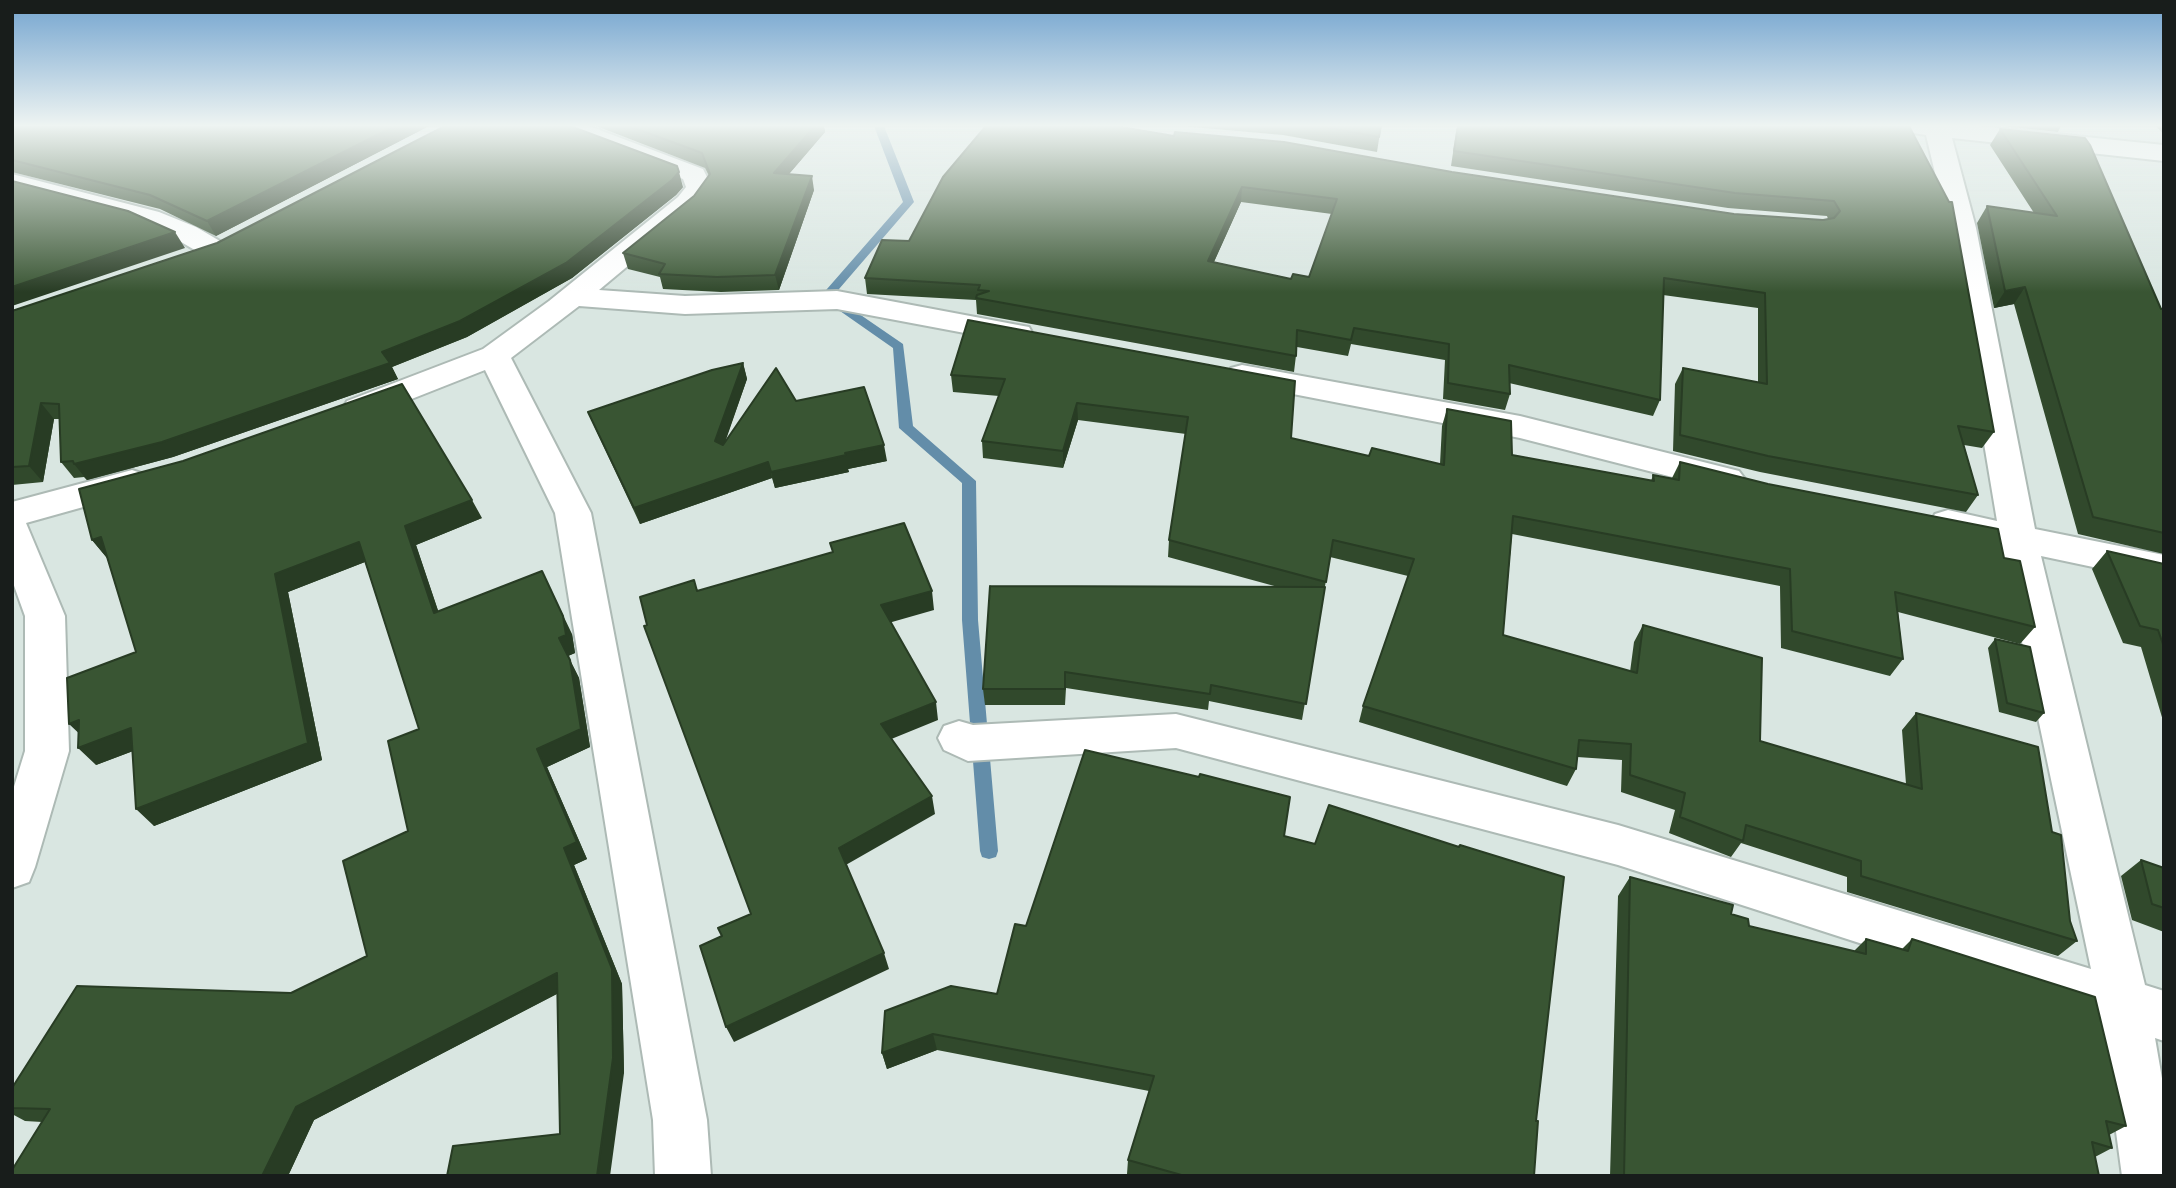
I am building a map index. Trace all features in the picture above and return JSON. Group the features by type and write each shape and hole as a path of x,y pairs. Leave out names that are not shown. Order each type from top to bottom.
{"street":[{"path":"327,419 494,356 572,297 687,203 699,187 697,181"},
{"path":"1944,181 1962,228 2018,537 2144,1010 2150,1176"},
{"path":"12,183 149,218 186,233 215,249"},
{"path":"572,297 685,305 837,300 1043,338"},
{"path":"494,356 573,513 680,1120 683,1176"},
{"path":"1207,369 1520,427 1759,487"},
{"path":"12,514 157,476"},
{"path":"1923,519 2164,569"},
{"path":"12,530 45,616 47,751 12,867"},
{"path":"959,738 968,743 1176,731 1618,845 2144,1010"}],"building":[{"path":"12,181 128,211 175,232 12,287"},
{"path":"97,181 285,181 207,221 150,195"},
{"path":"337,181 670,181 566,263 460,321 382,352 390,363 162,442 74,464 73,461 61,462 59,404 41,403 29,466 12,467 12,311 217,243"},
{"path":"705,181 810,181 775,275 717,277 659,274 665,264 623,253 694,196"},
{"path":"941,181 1515,181 1734,214 1823,220 1834,218 1840,211 1834,201 1735,193 1658,181 1938,181 1949,202 1952,202 1994,432 1958,426 1978,495 1768,456 1680,435 1683,368 1767,384 1765,293 1664,278 1660,400 1509,365 1510,394 1448,383 1449,344 1354,328 1351,340 1297,330 1296,356 976,298 977,295 989,291 978,290 980,285 865,278 882,240 909,241","holes":["1242,187 1337,199 1309,277 1293,274 1291,279 1208,261"]},
{"path":"2034,181 2106,181 2161,309 2164,309 2164,533 2093,517 2025,287 2005,291 1987,206 2057,216"},
{"path":"968,320 1295,381 1291,438 1369,456 1372,448 1444,465 1447,409 1511,421 1512,455 1654,481 1653,475 1679,480 1680,462 1768,484 1998,529 2004,558 2020,561 2035,627 1895,592 1903,659 1792,631 1790,569 1513,516 1503,635 1637,673 1643,625 1762,658 1760,741 1922,789 1916,713 2038,747 2052,832 2061,835 2070,921 2077,941 1861,876 1861,861 1746,825 1743,841 1680,817 1685,793 1630,775 1631,744 1579,740 1576,769 1363,706 1414,559 1333,540 1326,582 1169,540 1188,417 1077,403 1063,451 982,441 1005,379 951,375"},
{"path":"743,363 715,441 723,445 776,368 796,401 864,387 884,445 771,472 768,462 634,508 588,412 712,370"},
{"path":"402,384 472,500 405,526 434,613 542,571 563,616 566,635 559,638 570,660 581,729 537,749 577,842 564,848 612,969 613,1058 597,1176 447,1176 453,1146 560,1134 557,973 296,1107 262,1176 12,1176 12,1170 50,1109 12,1108 12,1088 77,986 291,993 367,956 343,861 408,831 388,741 419,729 359,542 275,574 308,743 136,809 131,728 78,748 79,720 69,724 67,678 136,652 101,537 92,540 79,489 183,461"},
{"path":"904,523 932,591 881,605 936,702 881,724 932,796 839,848 884,953 726,1027 700,946 722,936 718,928 751,914 644,626 647,625 640,597 694,580 697,591 833,552 830,543"},
{"path":"2107,551 2164,564 2164,647 2158,630 2140,626"},
{"path":"990,586 1325,587 1306,704 1211,685 1210,694 1065,672 1065,689 983,689"},
{"path":"1995,639 2030,647 2044,713 2007,703"},
{"path":"1085,750 1199,777 1200,774 1290,797 1284,836 1315,844 1329,805 1564,877 1536,1121 1534,1176 1185,1176 1128,1160 1154,1076 933,1034 882,1053 885,1011 951,986 997,994 1015,924 1026,926"},
{"path":"2141,860 2164,868 2164,908 2152,904"},
{"path":"1630,877 1733,905 1731,914 1748,919 1749,926 1866,954 1866,939 1908,951 1912,939 2095,997 2126,1126 2106,1121 2112,1148 2092,1142 2099,1176 1624,1176"}],"waterway":[{"path":"901,181 909,202 826,297 899,347 906,428 969,481 970,620 989,851"}]}
